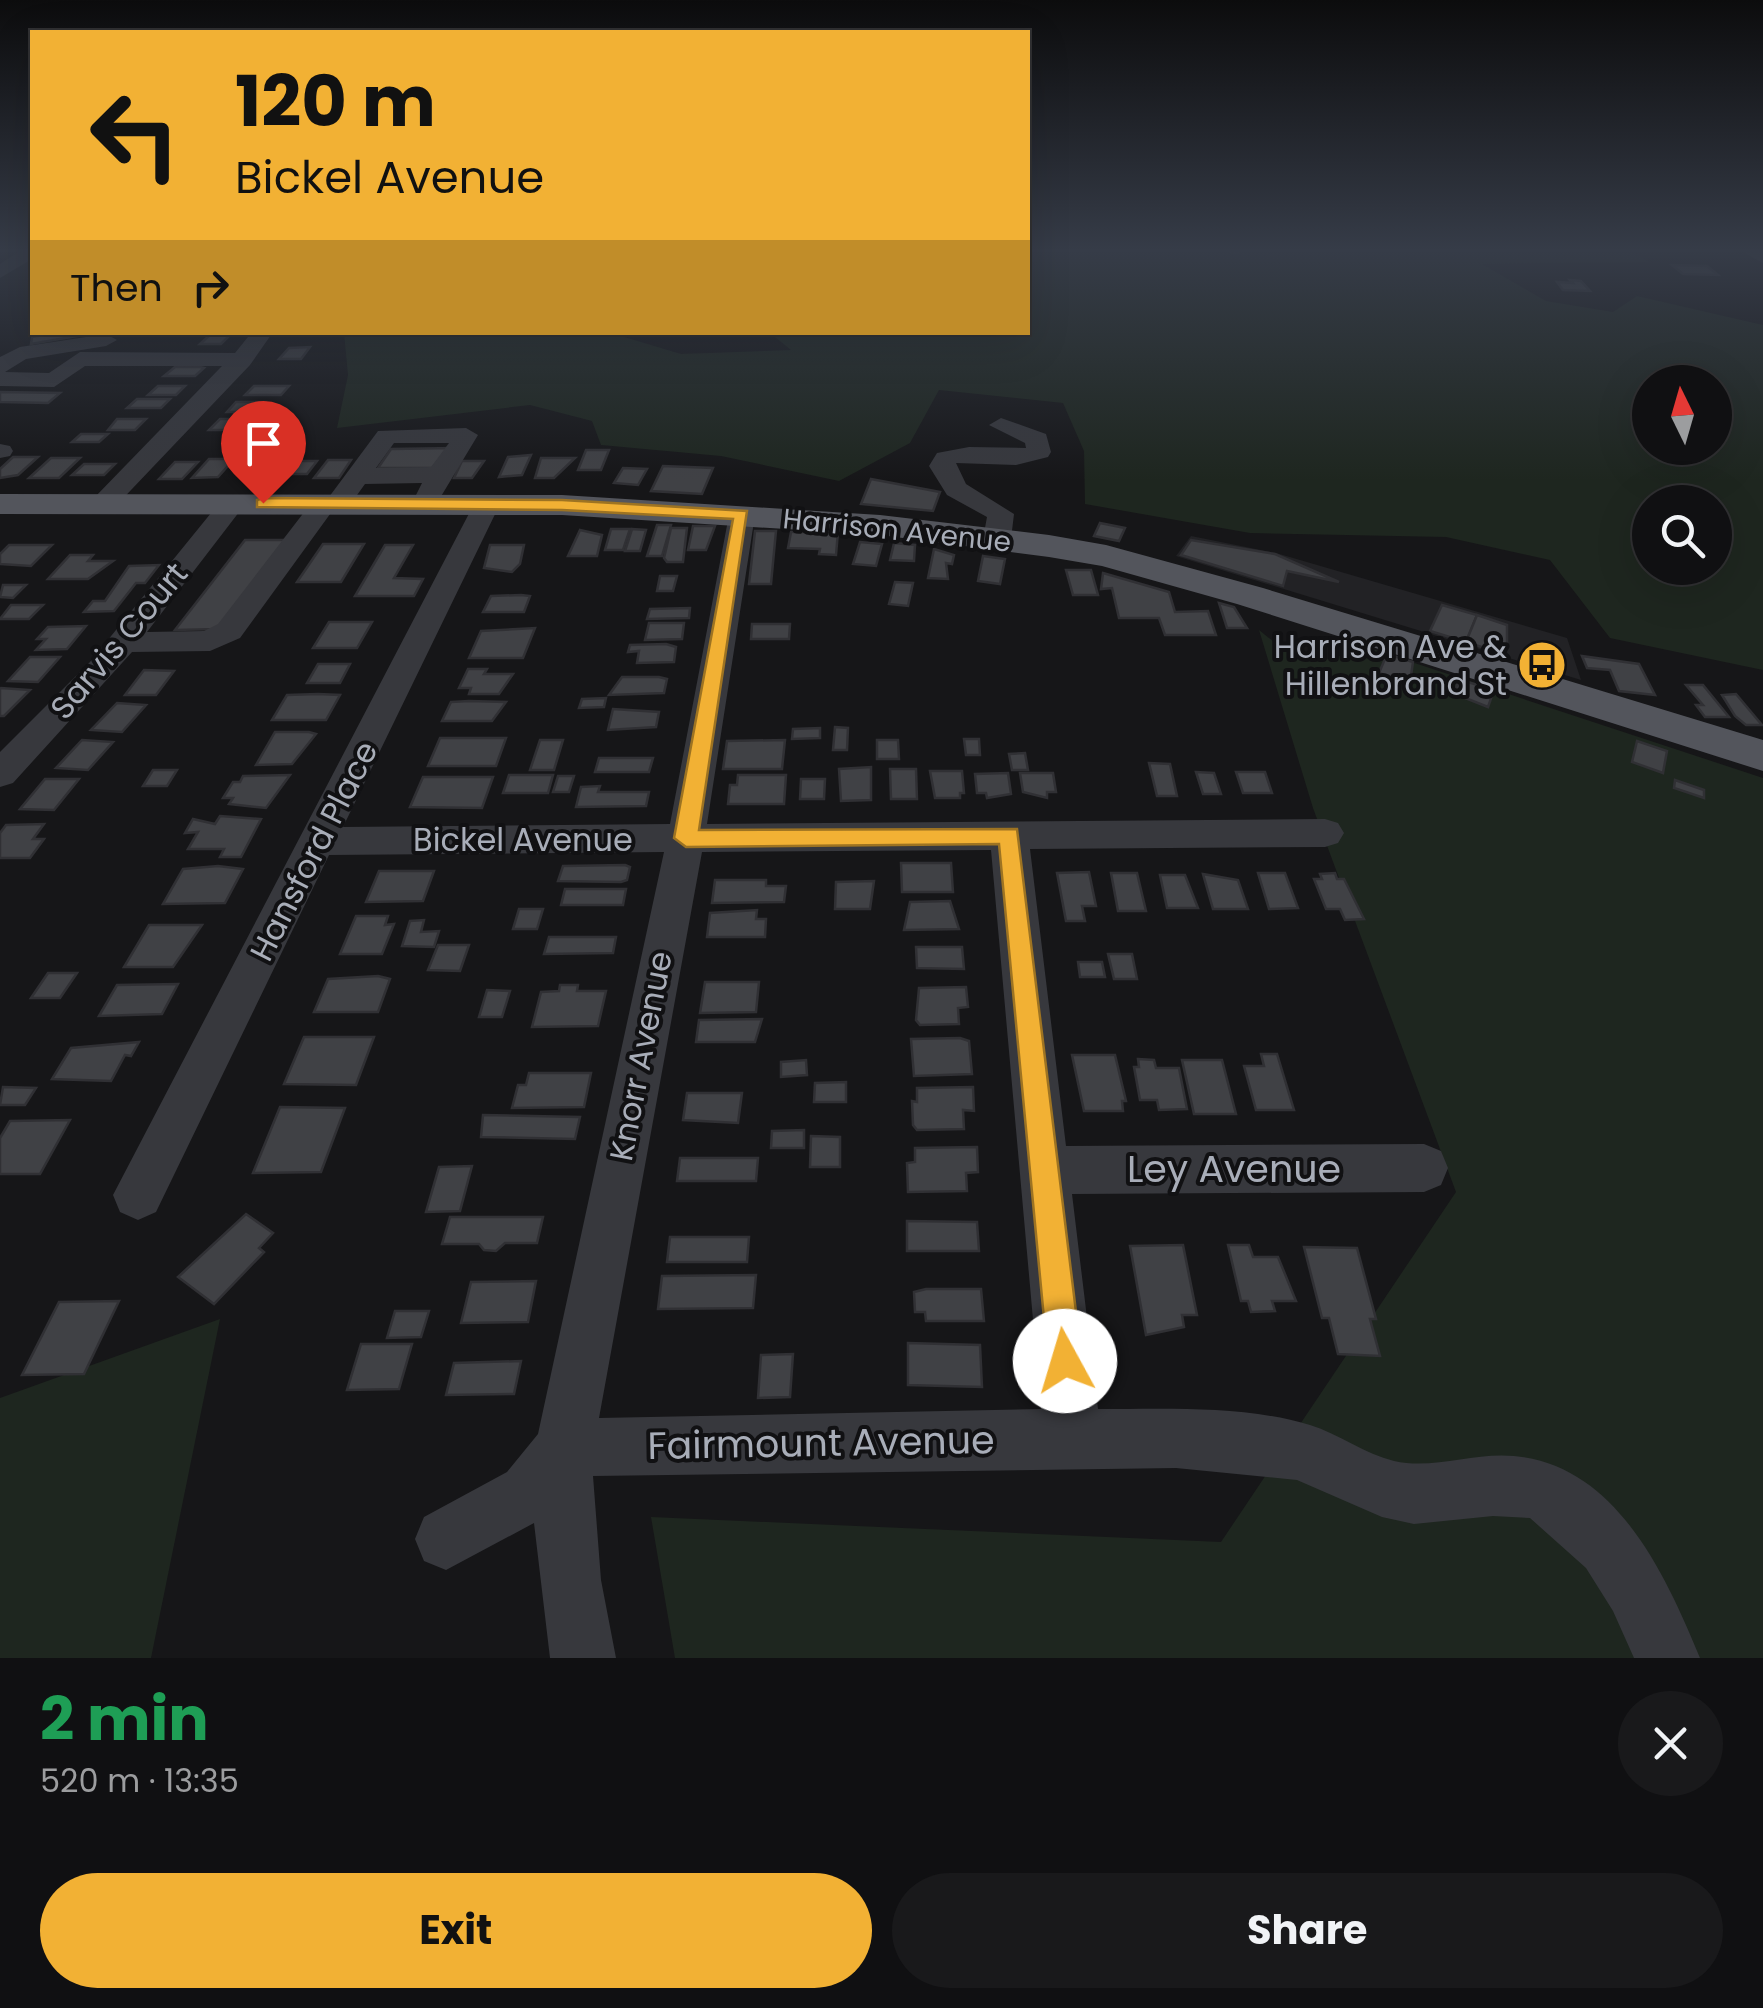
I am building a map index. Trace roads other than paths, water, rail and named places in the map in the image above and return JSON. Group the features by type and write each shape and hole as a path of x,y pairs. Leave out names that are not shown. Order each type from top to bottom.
{"main road":[{"name":"Harrison Avenue","path":"0,504 233,503 432,489 487,504 742,515 997,540 1106,556 1167,572 1763,756"}],"street":[{"path":"103,504 242,360 261,335"},
{"path":"0,367 20,353 116,339 91,359"},
{"path":"0,379 54,380 80,359 242,360"},
{"path":"997,540 1001,514 956,488 942,466 946,458 957,454 1016,457 1038,452 1037,440 1001,425"},
{"path":"122,642 210,641 229,631 386,436 466,434 432,489"},
{"name":"Sarvis Court","path":"0,774 72,702 233,503"},
{"name":"Hansford Place","path":"138,1195 320,842 487,504"},
{"name":"Knorr Avenue","path":"446,1539 528,1492 564,1448 686,838 742,515"},
{"name":"Bickel Avenue","path":"320,842 1325,833"},
{"path":"1009,836 1074,1438"},
{"name":"Ley Avenue","path":"1045,1170 1424,1168"},
{"name":"Fairmount Avenue","path":"564,1448 1074,1438 1301,1451 1396,1492 1435,1493 1510,1483 1546,1494 1580,1516 1611,1550 1644,1599 1667,1658"},
{"path":"564,1448 562,1528 568,1593 583,1658"}],"place":[{"name":"Harrison Ave & Hillenbrand St","path":"1542,665"}]}
